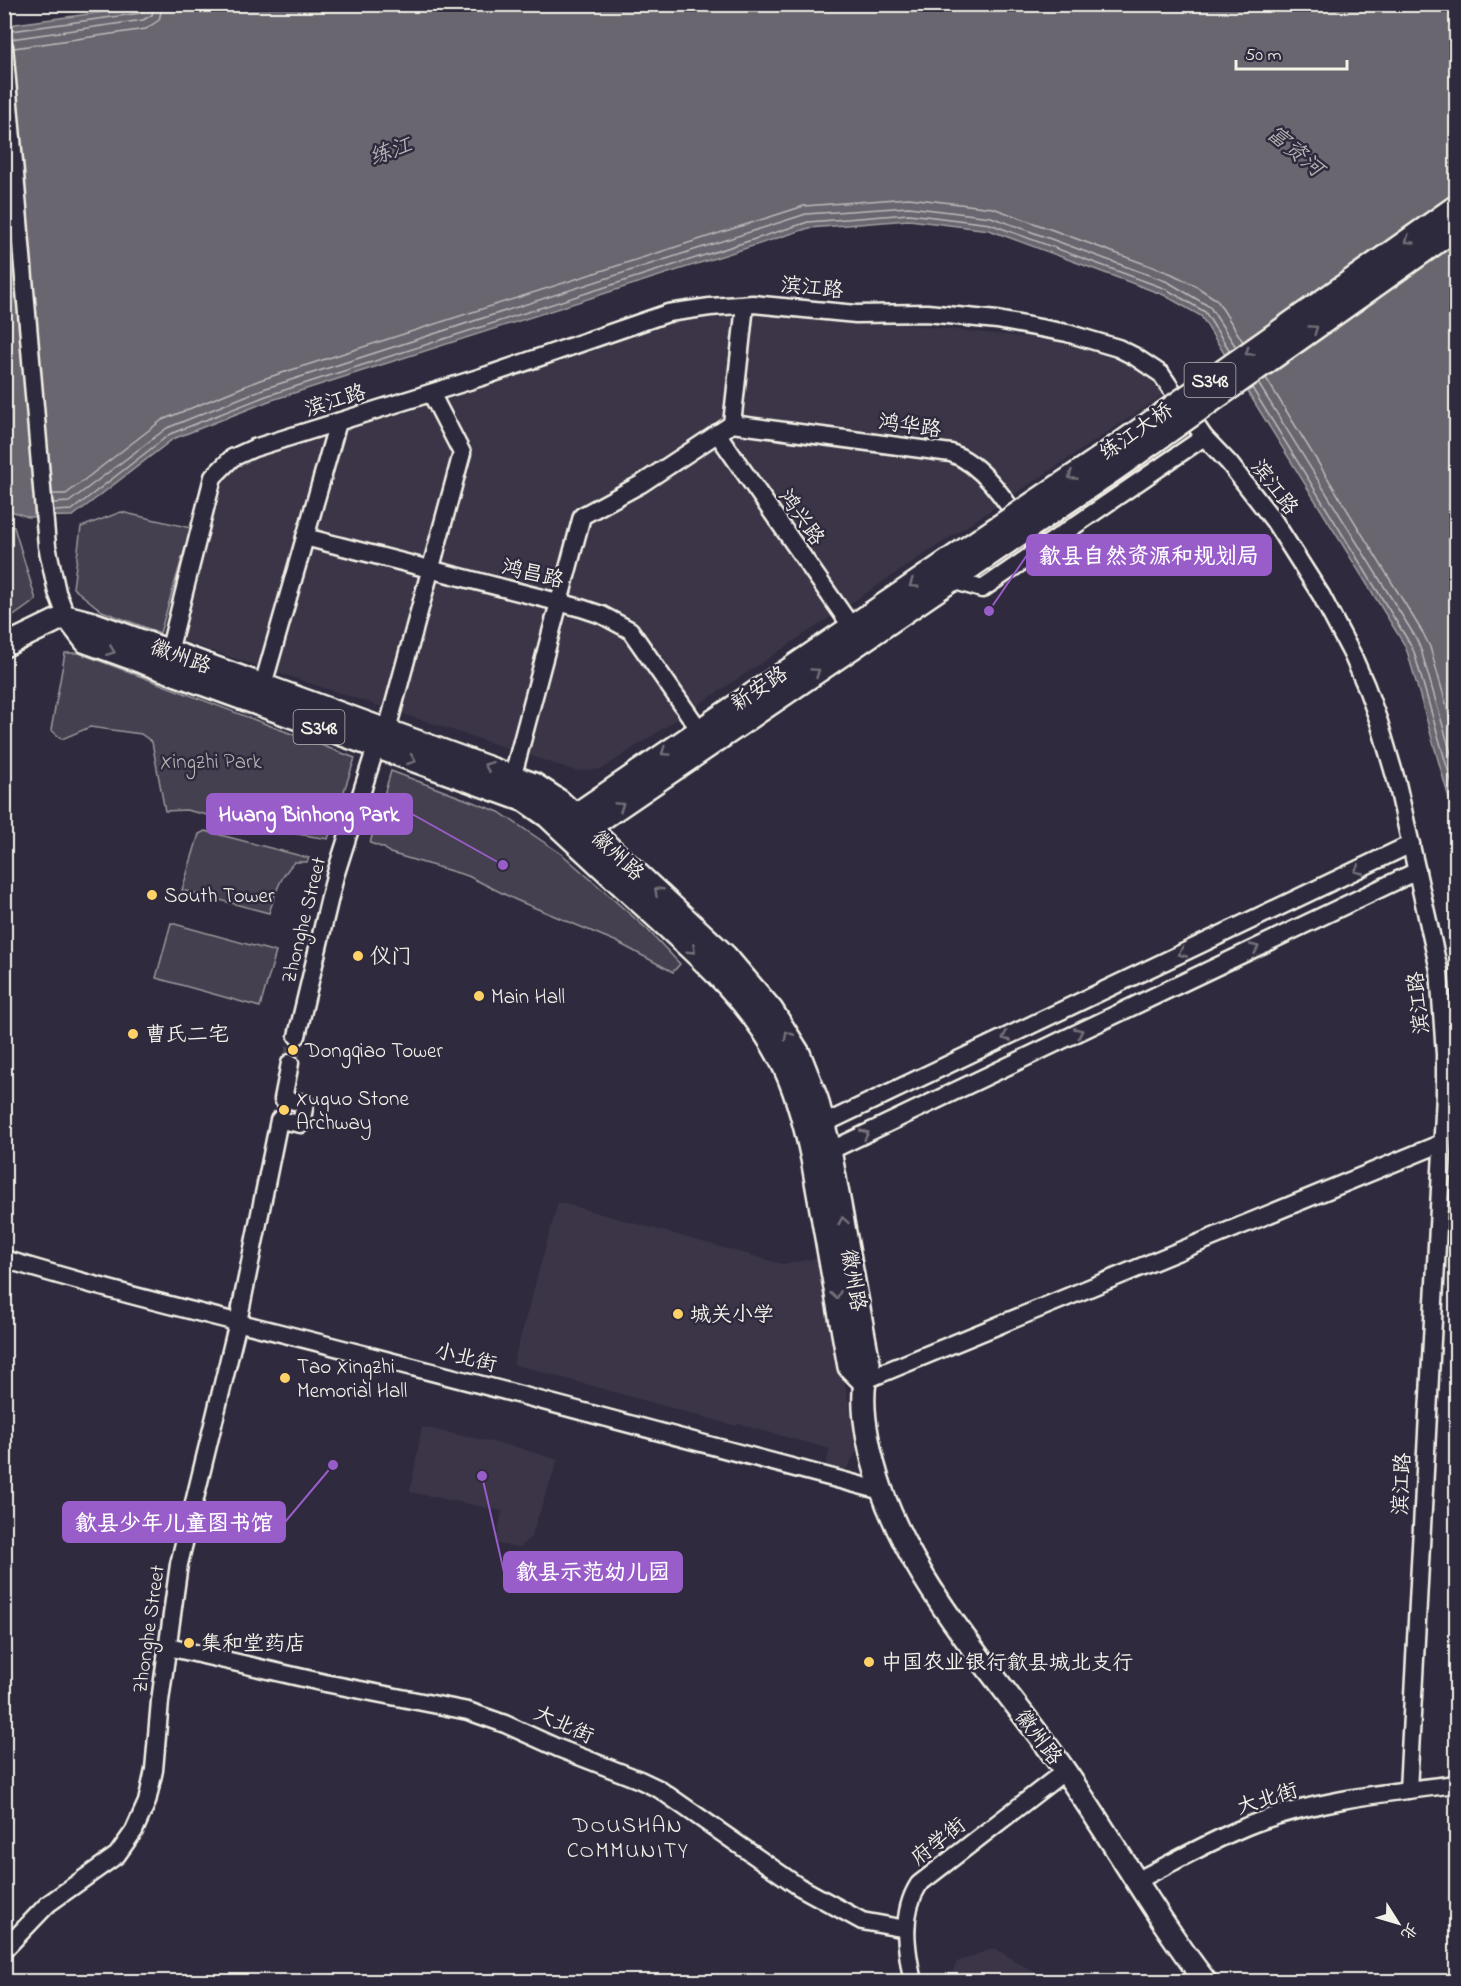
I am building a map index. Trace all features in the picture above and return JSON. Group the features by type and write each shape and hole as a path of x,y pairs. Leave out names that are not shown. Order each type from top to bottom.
{"main road":[{"name":"练江大桥","path":"967,558 1115,447 1456,206"},
{"name":"练江大桥","path":"967,558 1125,462 1456,229"},
{"name":"新安路","path":"573,827 952,580 967,558"},
{"name":"新安路","path":"573,827 699,729 851,626 967,558"},
{"name":"徽州路","path":"66,616 93,623 263,685 525,801 548,817 573,827"},
{"name":"徽州路","path":"66,616 86,642 382,738 513,775 548,792 573,827 726,956 757,990 799,1053 869,1363 863,1381 865,1423 875,1470 900,1533 930,1586 967,1641 1065,1771 1136,1881 1206,1982"},
{"path":"4,646 66,616"}],"street":[{"path":"4,46 48,546 57,592 66,616"},
{"path":"513,775 582,516 641,484 732,423 745,305"},
{"name":"滨江路","path":"169,652 213,477 217,470 232,458 254,448 430,393 668,314 745,305 856,314 927,313 962,316 1067,333 1118,348 1161,374 1204,437 1229,463 1274,521 1317,588 1356,665 1379,722 1397,783 1439,969 1443,1012 1445,1095 1415,1789"},
{"name":"Zhonghe Street","path":"297,1036 335,876 382,738 462,453 430,393"},
{"path":"263,685 338,422"},
{"name":"鸿华路","path":"732,423 951,453 961,457 985,474 1038,550"},
{"name":"鸿兴路","path":"717,434 851,626"},
{"path":"952,580 982,589 1204,437"},
{"name":"鸿昌路","path":"305,537 602,615 630,630 699,729"},
{"path":"815,1128 1411,844"},
{"path":"821,1155 1417,871"},
{"name":"Zhonghe Street","path":"4,1950 48,1904 117,1855 134,1831 147,1802 152,1786 179,1564 237,1322 279,1120 301,1124 303,1115 305,1103 283,1099 290,1064"},
{"path":"863,1381 1442,1143"},
{"name":"小北街","path":"4,1259 135,1297 579,1409 882,1491"},
{"name":"大北街","path":"168,1647 326,1683 468,1711 505,1724 659,1789 798,1886 862,1921 906,1929"},
{"name":"府学街","path":"913,1982 906,1929 911,1900 915,1891 925,1878 1065,1771"},
{"name":"大北街","path":"1136,1881 1239,1829 1279,1816 1325,1805 1456,1784"}],"shaded area":[{"path":"752,308 1069,342 1131,358 1140,364 1162,396 602,769 576,771 176,639 218,480 243,457 678,317"},
{"name":"城关小学","path":"558,1202 782,1264 819,1258 858,1449 843,1475 824,1470 830,1449 738,1424 736,1426 513,1364"},
{"path":"422,1427 516,1447 558,1460 531,1537 520,1547 496,1544 502,1511 410,1492"},
{"path":"994,1948 1049,1981 948,1981 957,1962"}],"green space":[{"path":"121,512 191,528 160,633 102,611 73,588 81,527"},
{"path":"5,525 14,527 36,600 5,622"},
{"name":"Xingzhi Park","path":"65,653 79,653 355,758 328,839 267,829 186,810 165,811 152,742 141,734 90,727 62,739 51,730"},
{"path":"391,771 499,812 563,855 648,930 680,964 673,972 615,941 516,900 468,876 390,853 370,843"},
{"path":"205,831 309,858 307,862 294,862 289,868 278,886 269,913 182,890 199,834"},
{"path":"171,923 276,952 260,1007 156,978"}],"water":[{"path":"163,4 1456,5 1456,823 1404,644 1201,316 1164,295 989,230 909,220 809,228 269,401 173,439 73,516 28,517 5,509 5,27"}],"tunnel":[{"path":"290,1063 297,1036"}],"place":[{"name":"歙县自然资源和规划局","path":"989,611"},
{"name":"Huang Binhong Park","path":"503,865"},
{"name":"South Tower","path":"152,895"},
{"name":"仪门","path":"358,956"},
{"name":"Main Hall","path":"479,996"},
{"name":"曹氏二宅","path":"133,1034"},
{"name":"Dongqiao Tower","path":"293,1050"},
{"name":"Xuguo Stone Archway","path":"284,1110"},
{"name":"城关小学","path":"678,1314"},
{"name":"Tao Xingzhi Memorial Hall","path":"285,1378"},
{"name":"歙县少年儿童图书馆","path":"333,1465"},
{"name":"歙县示范幼儿园","path":"482,1476"},
{"name":"集和堂药店","path":"189,1643"},
{"name":"中国农业银行歙县城北支行","path":"869,1662"}],"district":[{"name":"DOUSHAN COMMUNITY","path":"628,1836"}],"water label":[{"name":"练江","path":"390,150"},
{"name":"富资河","path":"1296,150"}]}
